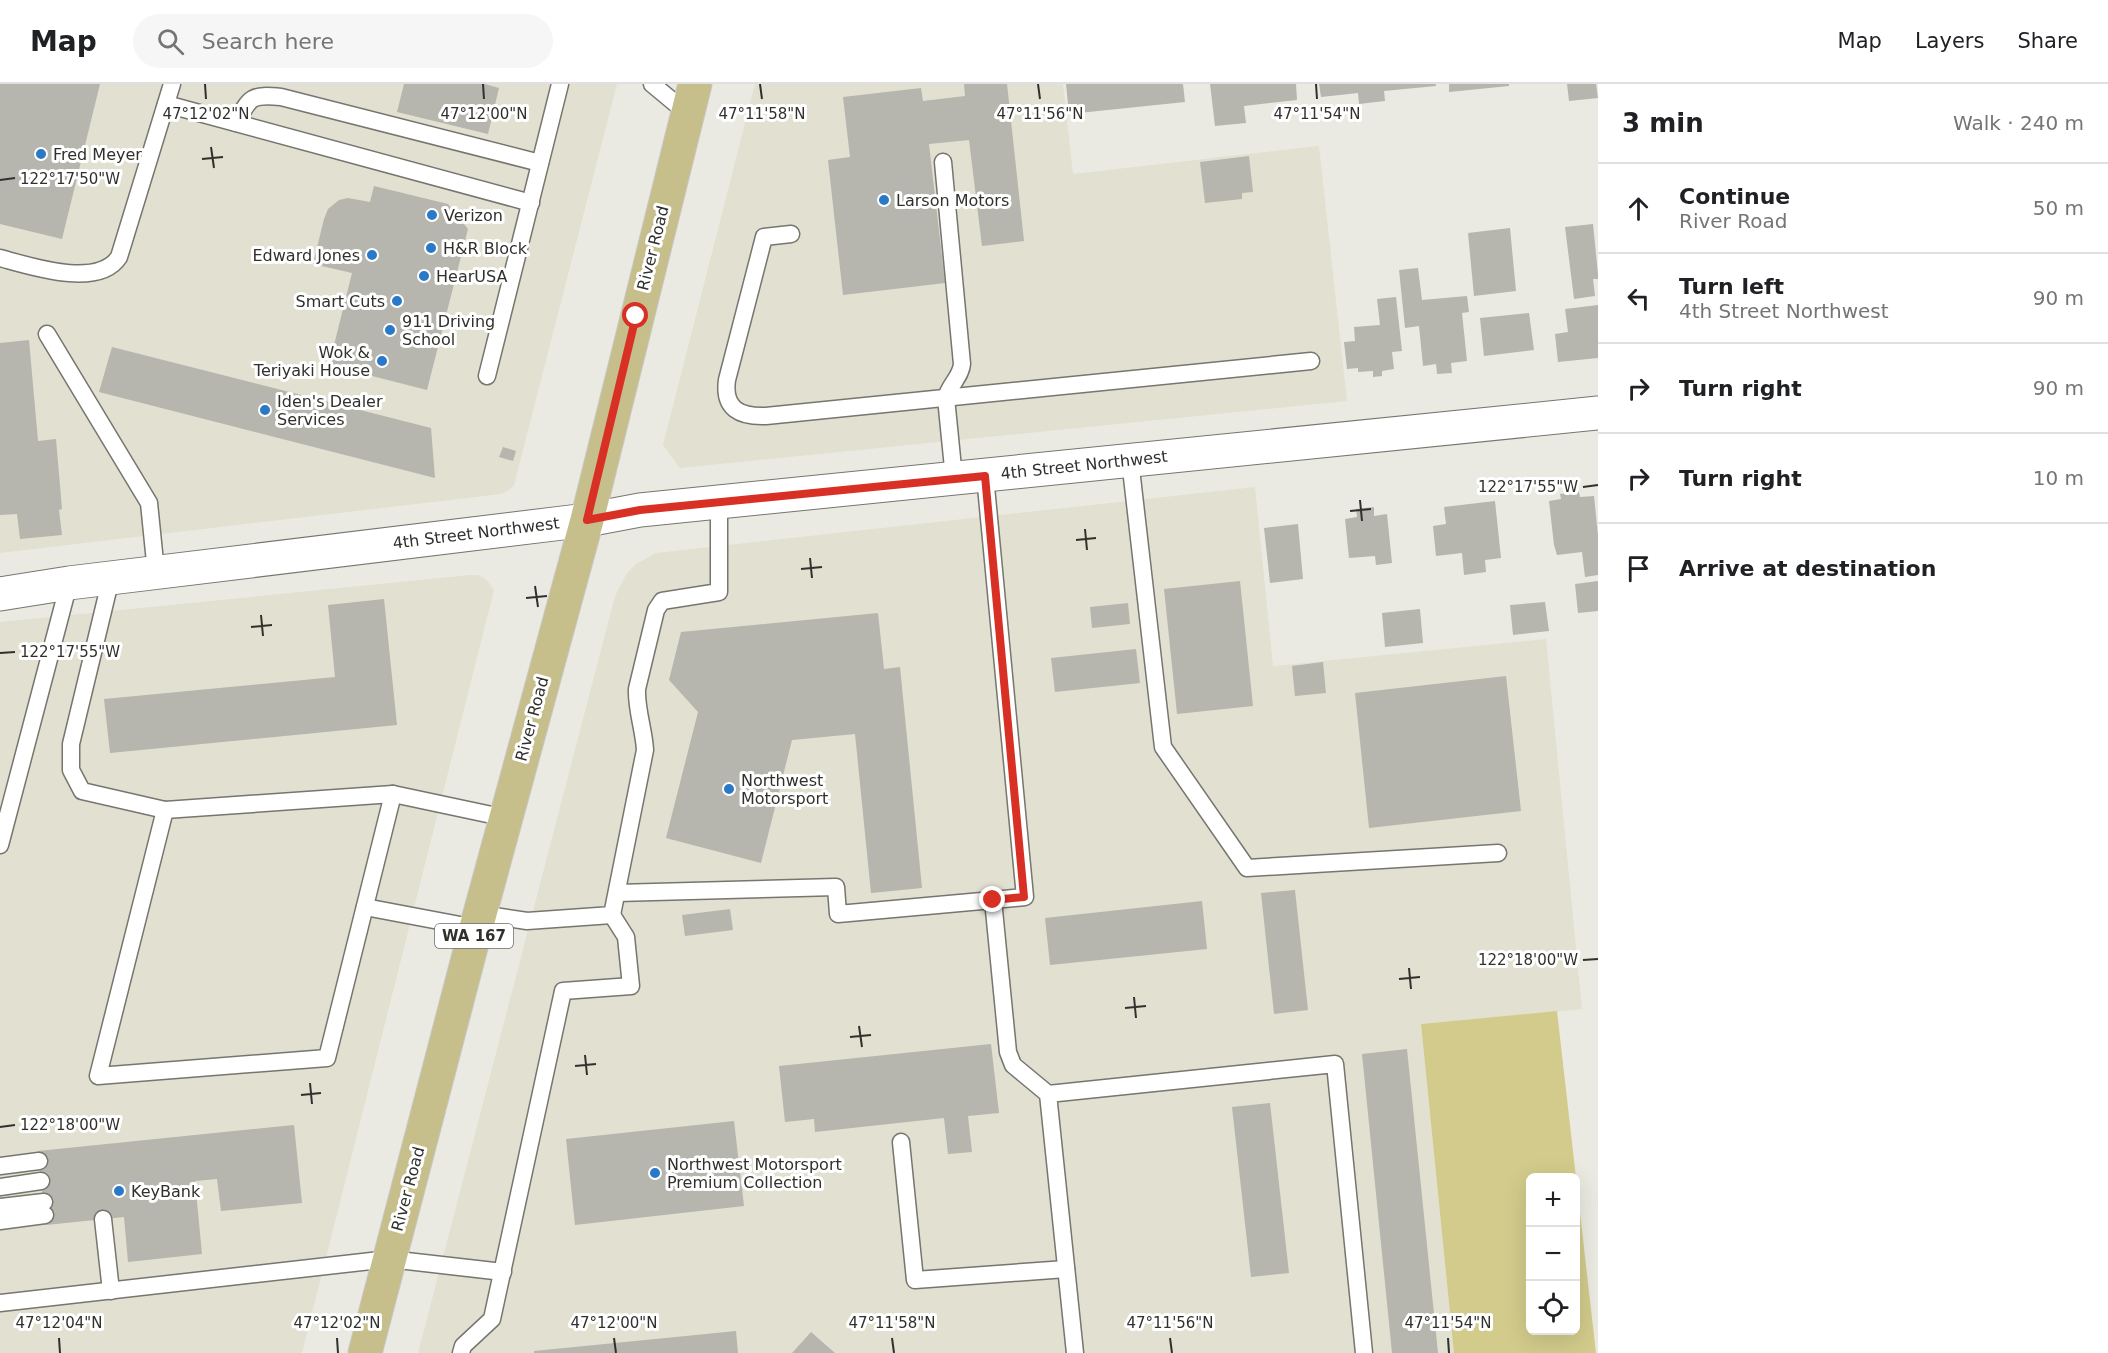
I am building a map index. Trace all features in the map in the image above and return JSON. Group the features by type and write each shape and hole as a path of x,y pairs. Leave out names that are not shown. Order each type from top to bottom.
{"main road":[{"name":"River Road","path":"365,1353 587,520 691,99"},
{"name":"4th Street Northwest","path":"0,594 156,572 587,520 640,510 1598,413"}],"lane":[{"path":"0,258 46,270 72,273 95,272 116,263 172,84"},
{"path":"487,376 560,84"},
{"path":"652,84 691,99"},
{"path":"236,123 248,101 261,95 281,97 540,163"},
{"path":"166,104 531,203"},
{"path":"617,893 836,887 838,914 1024,897 969,477 946,398 948,389 959,376 963,364 943,162"},
{"path":"791,234 764,237 727,380 728,397 734,410 748,416 1311,361"},
{"path":"47,334 149,503 156,572"},
{"path":"1130,460 1163,747 1247,868 1498,853"},
{"path":"461,1353 463,1346 492,1319 563,991 631,986 626,937 612,915 645,750 644,733 636,699 637,689 656,610 662,601 718,592 718,502"},
{"path":"111,578 71,744 71,770 82,792 165,810 393,794 506,818"},
{"path":"0,845 69,583"},
{"path":"165,810 98,1076 327,1058 393,794"},
{"path":"993,900 1008,1052 1013,1065 1048,1094 1075,1353"},
{"path":"365,907 479,921 527,921 612,915"},
{"path":"1048,1094 1335,1064 1364,1353"},
{"path":"901,1142 915,1280 1066,1269"},
{"path":"0,1166 39,1161"},
{"path":"0,1187 41,1181"},
{"path":"0,1207 44,1209 0,1221"},
{"path":"103,1219 111,1291"},
{"path":"0,1303 389,1259 502,1272"}],"shaded area":[{"path":"0,84 617,84 514,485 501,494 0,553"},
{"path":"755,84 1063,84 1073,174 1319,146 1347,401 680,468 663,445"},
{"path":"1255,487 1273,666 1546,639 1582,1009 1421,1024 1454,1353 418,1353 615,596 627,573 636,564 656,553"},
{"path":"478,575 486,579 494,590 302,1353 0,1353 0,622"},
{"path":"1557,1011 1575,1173 1526,1173 1526,1335 1580,1335 1580,1213 1596,1353 1454,1353 1421,1024"}],"building":[{"name":"Fred Meyer","path":"0,84 100,84 62,239 0,224"},
{"path":"404,84 485,84 499,88 488,134 397,112"},
{"name":"Larson Motors","path":"964,84 1007,84 1024,241 982,246 969,140 929,144 945,283 843,295 828,160 850,157 843,97 921,88 923,101 965,96"},
{"path":"1066,84 1183,84 1185,102 1069,114"},
{"path":"1210,84 1296,84 1297,100 1244,106 1246,123 1215,126"},
{"path":"1319,84 1436,84 1436,86 1384,91 1385,101 1359,104 1358,93 1321,97"},
{"path":"1449,84 1509,84 1509,86 1449,92"},
{"path":"1567,84 1596,84 1598,98 1569,101"},
{"path":"1249,156 1253,192 1242,193 1242,199 1205,203 1200,162"},
{"path":"374,186 448,204 468,229 427,390 329,365 352,273 313,264 324,219 328,209 339,200 348,198 370,202"},
{"path":"1593,224 1598,274 1598,279 1593,279 1595,296 1574,299 1565,227"},
{"path":"1510,228 1516,291 1474,296 1468,233"},
{"path":"1418,268 1422,300 1467,296 1469,312 1462,313 1467,361 1451,363 1452,373 1437,374 1436,364 1423,366 1419,326 1405,328 1399,270"},
{"path":"1396,297 1402,351 1392,352 1394,369 1382,371 1382,376 1373,377 1373,371 1358,372 1358,368 1347,369 1344,342 1355,341 1354,327 1380,325 1377,299"},
{"path":"1598,305 1598,358 1558,362 1555,334 1568,332 1565,309"},
{"path":"1529,313 1534,350 1484,356 1480,318"},
{"path":"29,340 38,441 56,439 62,535 20,539 17,514 0,515 0,343"},
{"name":"Iden's Dealer Services","path":"112,347 431,428 435,478 99,392"},
{"path":"503,447 516,451 513,461 499,457"},
{"path":"1579,492 1580,497 1594,496 1598,535 1598,575 1585,577 1582,552 1557,555 1549,501 1561,499 1560,494"},
{"path":"1495,501 1501,558 1485,560 1486,572 1464,575 1462,553 1436,556 1433,526 1446,524 1444,507"},
{"path":"1374,507 1374,516 1387,514 1392,563 1376,565 1375,556 1349,558 1345,519 1357,517 1356,509"},
{"path":"1298,524 1303,579 1270,583 1264,528"},
{"path":"1240,581 1253,706 1177,714 1164,589"},
{"path":"1598,581 1598,611 1578,613 1575,584"},
{"path":"384,599 397,725 110,753 104,699 335,677 328,605"},
{"path":"1545,602 1549,631 1513,635 1510,605"},
{"path":"1128,603 1130,624 1092,628 1090,607"},
{"path":"1420,609 1423,643 1385,647 1382,613"},
{"name":"Northwest Motorsport","path":"878,613 884,669 900,667 922,888 871,893 855,734 792,740 761,863 666,838 698,712 669,680 681,632"},
{"path":"1136,649 1140,683 1055,692 1051,658"},
{"path":"1323,662 1326,693 1295,696 1292,666"},
{"path":"1506,676 1521,811 1369,828 1355,693"},
{"path":"1295,890 1308,1010 1274,1014 1261,893"},
{"path":"1202,901 1207,949 1050,965 1045,918"},
{"path":"730,909 733,930 685,936 682,915"},
{"path":"991,1044 999,1113 968,1116 972,1152 948,1154 944,1118 815,1132 814,1119 785,1122 779,1066"},
{"path":"1407,1049 1438,1353 1392,1353 1362,1054"},
{"path":"1270,1103 1289,1273 1251,1277 1232,1107"},
{"name":"Northwest Motorsport Premium Collection","path":"734,1121 744,1206 575,1225 566,1139"},
{"name":"KeyBank","path":"294,1125 302,1203 221,1211 217,1179 195,1181 202,1254 128,1262 124,1217 46,1225 38,1151"},
{"path":"736,1331 738,1353 534,1353 534,1351"},
{"path":"811,1332 835,1353 792,1353"}],"place":[{"name":"Fred Meyer","path":"41,154"},
{"name":"Larson Motors","path":"884,200"},
{"name":"Verizon","path":"432,215"},
{"name":"H&R Block","path":"431,248"},
{"name":"Edward Jones","path":"372,255"},
{"name":"HearUSA","path":"424,276"},
{"name":"Smart Cuts","path":"397,301"},
{"name":"911 Driving School","path":"390,330"},
{"name":"Wok & Teriyaki House","path":"382,361"},
{"name":"Iden's Dealer Services","path":"265,410"},
{"name":"Northwest Motorsport","path":"729,789"},
{"name":"Northwest Motorsport Premium Collection","path":"655,1173"},
{"name":"KeyBank","path":"119,1191"}],"route":[{"path":"636,316 587,520 640,510 985,476 1024,897 993,900"}]}
